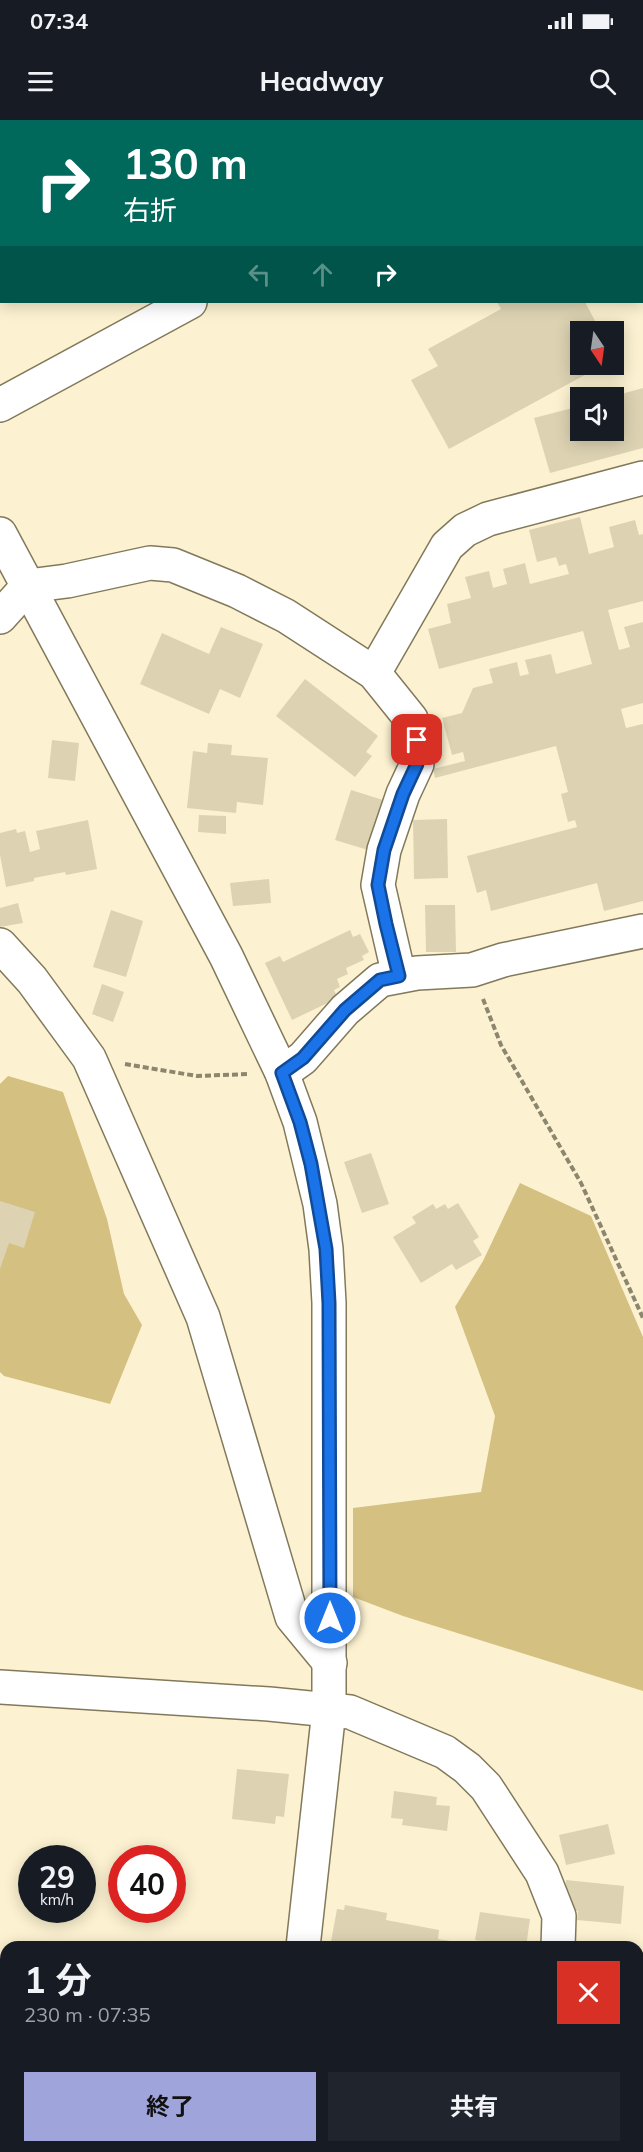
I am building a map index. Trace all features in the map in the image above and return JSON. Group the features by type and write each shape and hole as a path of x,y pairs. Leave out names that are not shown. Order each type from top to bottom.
{"street":[{"path":"0,405 188,303"},
{"path":"374,673 447,546 465,530 488,519 643,478"},
{"path":"0,534 226,956 282,1073 300,1122 311,1164 326,1249 329,1303 330,1663 329,1710 304,1941"},
{"path":"0,617 28,586 67,581 150,563 173,565 237,591 286,616 374,673 411,719 417,740 417,764 403,794 384,850 378,885 399,976"},
{"path":"282,1073 303,1058 345,1010 380,980 399,976 472,970 503,960 643,930"},
{"path":"0,945 32,980 89,1058 203,1317 292,1617 330,1663"},
{"path":"0,1687 350,1712 446,1752 467,1767 486,1787 542,1873 559,1916 558,1941"}],"path":[{"path":"472,970 501,1045 581,1183 643,1318"},
{"path":"89,1058 197,1076 282,1073"}],"shaded area":[{"path":"8,1076 63,1092 107,1219 124,1294 142,1325 110,1404 4,1376 0,1372 0,1084"},
{"path":"520,1183 591,1216 643,1337 643,1691 403,1616 353,1597 353,1508 481,1492 495,1416 455,1307 483,1261"}],"building":[{"path":"498,303 586,303 595,321 570,321 570,375 585,375 449,449 411,380 438,366 428,349 501,309"},
{"path":"643,388 643,448 550,473 534,418 570,409 570,441 624,441 624,393"},
{"path":"580,517 589,554 614,547 609,527 635,520 639,535 643,534 643,601 608,610 619,650 630,647 624,627 643,622 643,703 621,709 626,728 643,724 643,901 604,911 597,883 491,911 486,890 477,893 467,856 577,827 575,820 568,822 561,794 568,792 556,746 435,778 433,769 465,761 463,752 452,755 442,718 462,713 473,688 493,683 489,669 517,662 520,676 529,674 525,660 551,654 556,674 592,664 583,631 439,669 428,629 451,623 447,604 471,598 465,577 489,571 493,588 507,584 503,569 525,563 530,584 569,574 566,564 559,566 556,557 537,562 529,530"},
{"path":"221,627 263,644 240,698 220,689 209,714 140,684 162,633 209,654"},
{"path":"305,679 378,736 366,752 372,756 355,777 276,716"},
{"path":"52,740 79,743 75,781 48,778"},
{"path":"208,743 232,745 231,755 268,758 263,805 237,802 236,813 187,808 193,751 207,753"},
{"path":"351,790 383,800 368,850 335,840"},
{"path":"199,815 226,816 226,834 198,832"},
{"path":"447,819 448,878 414,879 413,820"},
{"path":"88,820 97,869 34,878 34,881 6,887 0,855 0,833 16,829 17,833 25,831 30,852 40,849 36,831"},
{"path":"269,879 271,903 233,906 230,883"},
{"path":"18,903 23,923 0,927 0,908"},
{"path":"425,905 455,905 456,952 426,952"},
{"path":"111,910 143,921 126,977 93,967"},
{"path":"350,930 353,937 360,934 369,952 362,956 364,960 346,968 348,974 337,979 340,987 334,990 338,998 292,1020 265,963 280,956 283,962"},
{"path":"102,984 124,992 113,1022 92,1014"},
{"path":"371,1153 389,1204 362,1213 344,1162"},
{"path":"0,1201 35,1212 24,1248 9,1243 0,1269"},
{"path":"458,1203 479,1237 473,1241 482,1255 456,1270 452,1264 421,1283 393,1237 416,1223 412,1217 433,1204 436,1209 445,1204 448,1209"},
{"path":"237,1769 289,1774 284,1817 276,1816 275,1824 232,1819"},
{"path":"394,1791 437,1797 436,1805 450,1806 447,1831 402,1825 403,1819 391,1818"},
{"path":"608,1824 615,1854 566,1865 559,1835"},
{"path":"566,1880 624,1886 621,1924 577,1920 578,1911 568,1911 564,1901"},
{"path":"345,1905 387,1913 386,1920 439,1930 438,1939 450,1941 331,1941 337,1909 344,1910"},
{"path":"480,1912 530,1919 527,1941 475,1940"}],"route":[{"path":"330,1618 329,1303 326,1249 320,1204 311,1164 300,1122 282,1073 303,1058 345,1010 380,980 399,976 378,885 384,850 403,794 417,764 417,740"}]}
